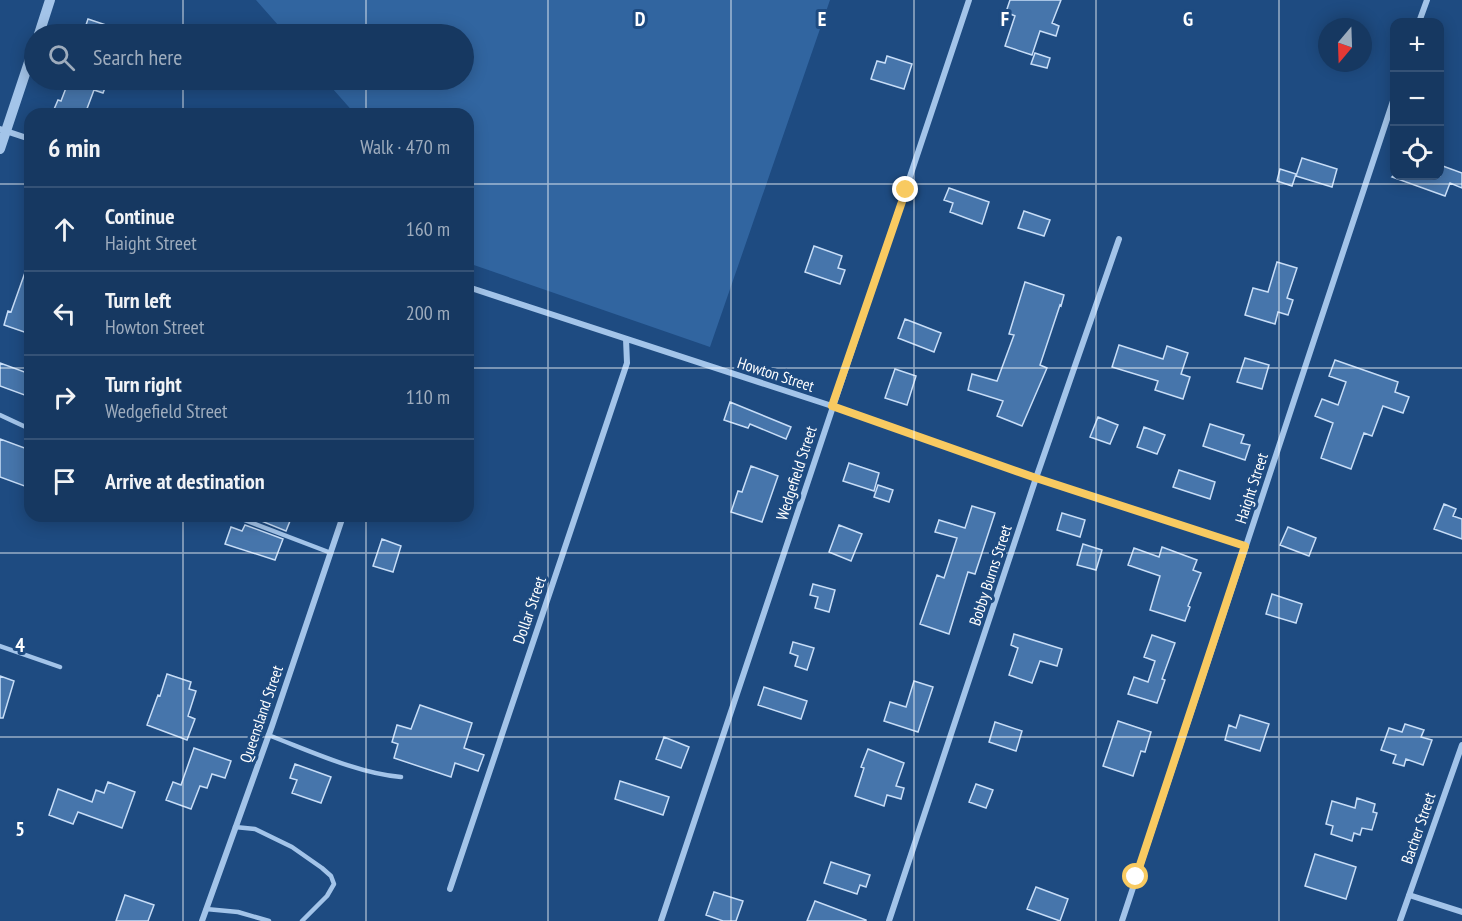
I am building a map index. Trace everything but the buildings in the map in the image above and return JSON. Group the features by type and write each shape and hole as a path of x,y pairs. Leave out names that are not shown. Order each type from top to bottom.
{"street":[{"path":"42,24 50,0"},
{"name":"Wedgefield Street","path":"661,921 969,0"},
{"path":"1420,18 1427,0"},
{"path":"0,149 3,130 24,74"},
{"name":"Haight Street","path":"1122,921 1390,113"},
{"path":"3,130 24,138"},
{"name":"Bobby Burns Street","path":"889,921 1036,478 1119,239"},
{"name":"Howton Street","path":"474,289 832,406 1036,478 1245,546"},
{"name":"Dollar Street","path":"450,889 627,363 626,339"},
{"name":"Queensland Street","path":"202,921 341,522"},
{"name":"Bacher Street","path":"1400,921 1462,745"},
{"path":"1409,895 1462,912"}],"lane":[{"path":"0,415 24,426"},
{"path":"250,522 331,553"},
{"path":"0,646 60,667"},
{"path":"268,735 351,766 401,777"},
{"path":"236,827 255,829 292,847 331,876 334,884 327,896 302,921"},
{"path":"206,909 238,912 269,921"}],"shaded area":[{"path":"256,0 830,0 710,347 474,265 474,108 350,108 334,90 474,90 474,24 277,24"}],"route":[{"path":"906,190 832,406 1036,478 1245,546 1136,877"}]}
